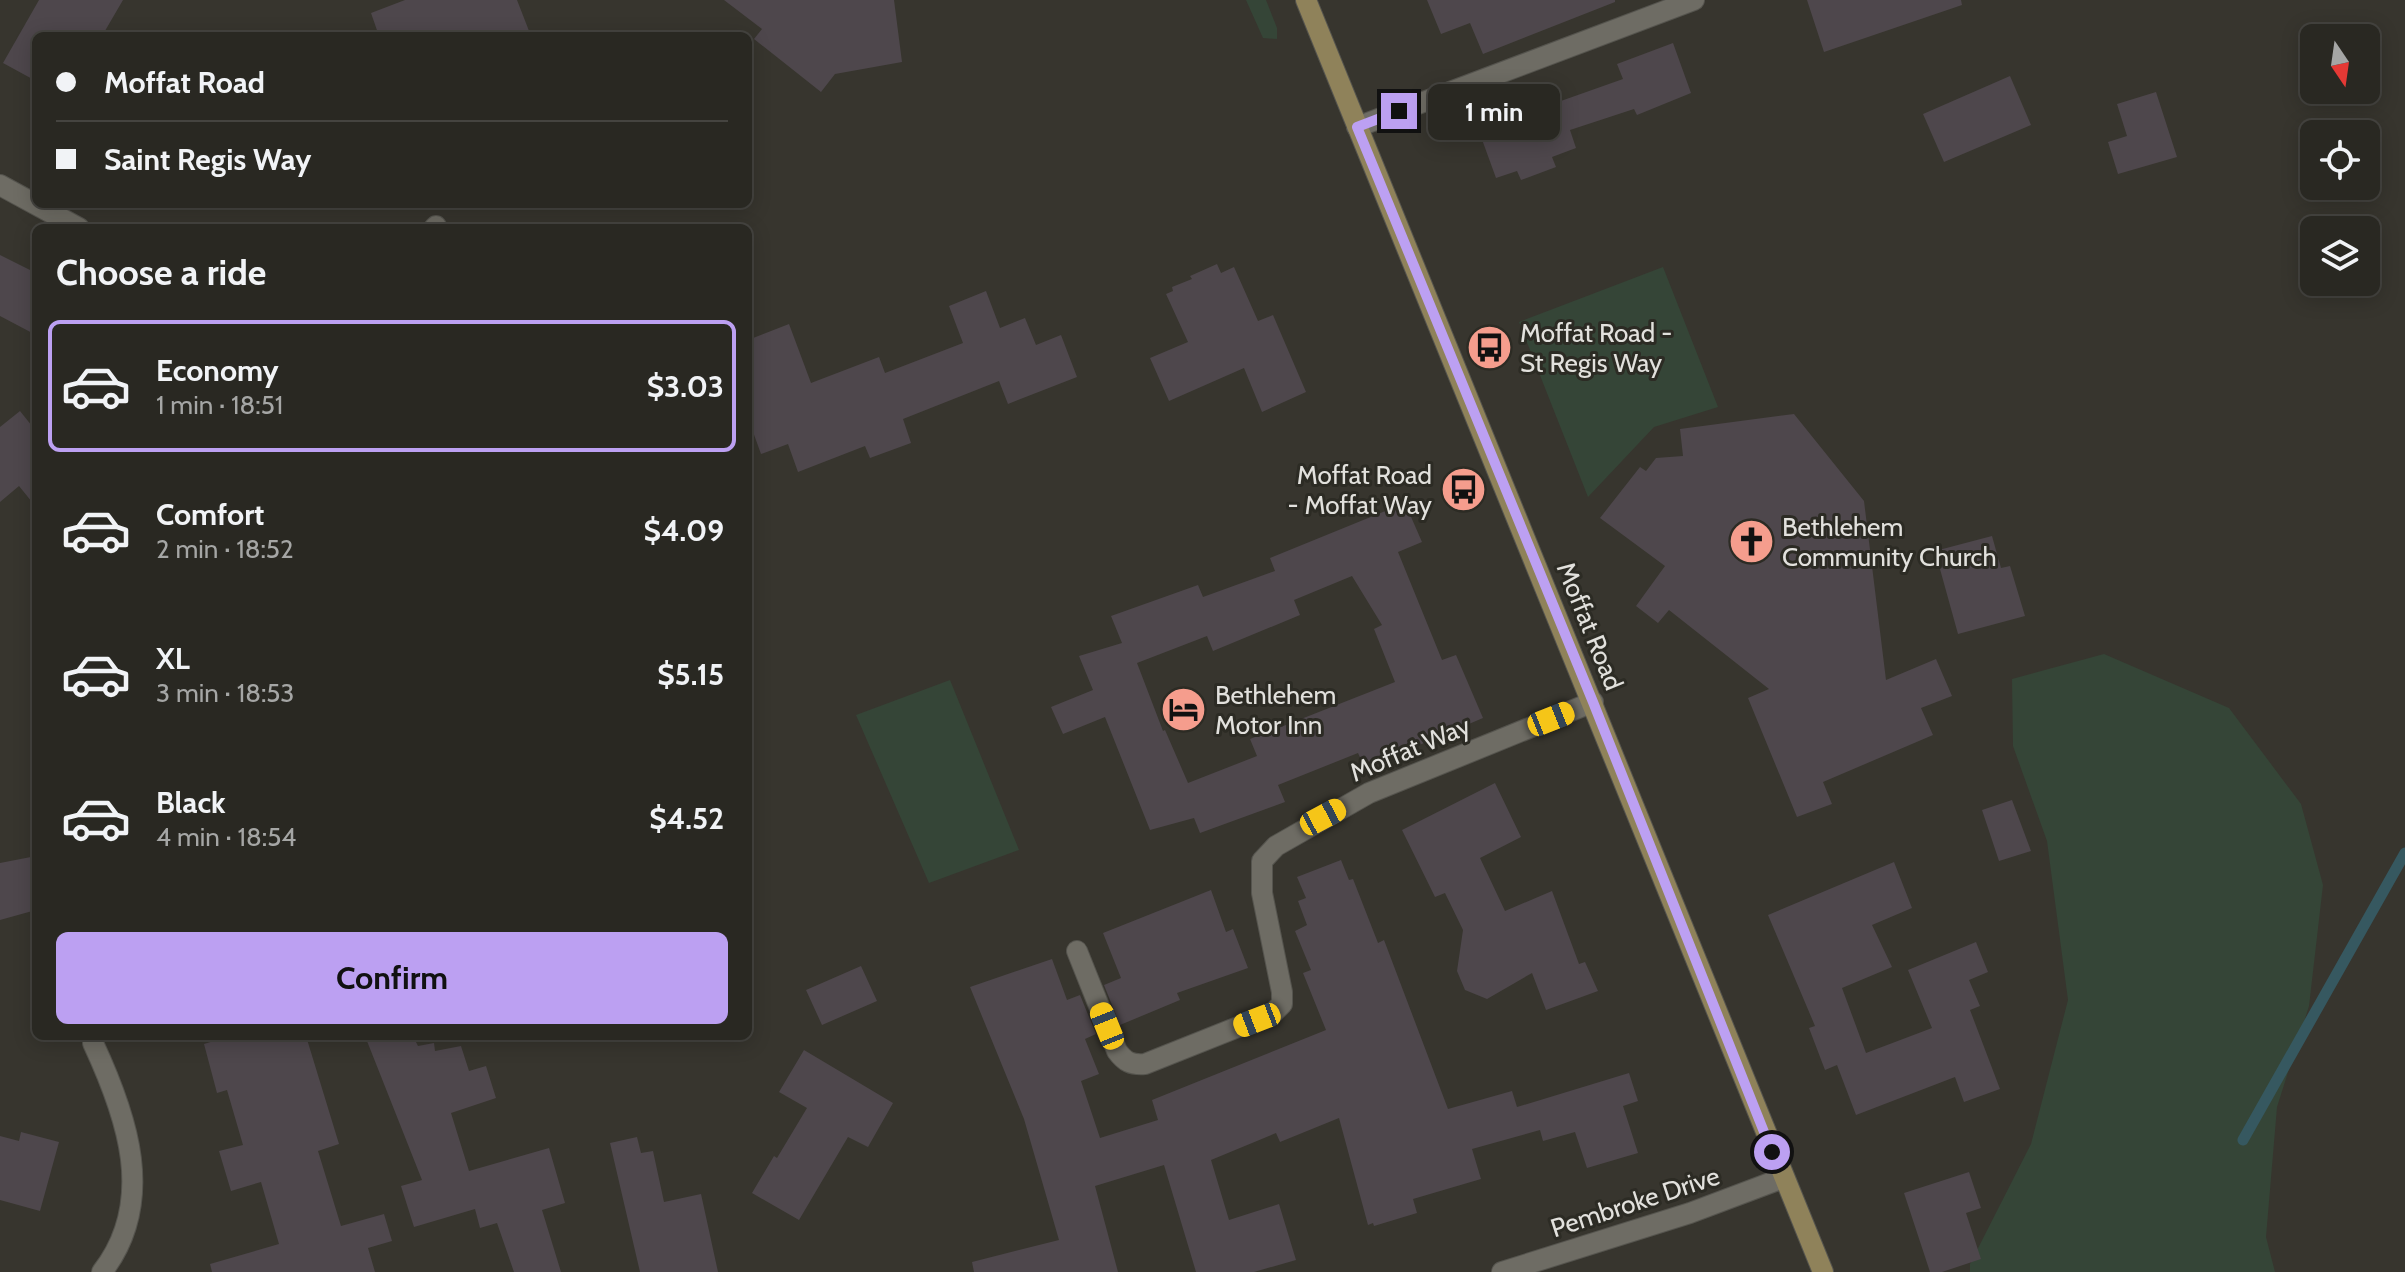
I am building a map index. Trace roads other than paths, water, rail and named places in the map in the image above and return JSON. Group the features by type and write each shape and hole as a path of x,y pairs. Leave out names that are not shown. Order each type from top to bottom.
{"main road":[{"name":"Moffat Road","path":"1306,0 1823,1272"}],"street":[{"path":"1357,127 1694,0"},
{"path":"0,185 32,202"},
{"path":"42,208 72,224"},
{"name":"Moffat Way","path":"1077,951 1117,1051 1124,1060 1135,1065 1145,1064 1273,1013 1282,1004 1282,992 1262,893 1262,861 1276,846 1369,793 1593,702"},
{"path":"93,1043 124,1118 133,1181 133,1206 126,1230 102,1272"},
{"name":"Pembroke Drive","path":"1502,1272 1690,1213 1783,1178"}],"waterway":[{"path":"2243,1140 2405,853"}],"place":[{"name":"Moffat Road - St Regis Way","path":"1489,348"},
{"name":"Moffat Road - Moffat Way","path":"1463,490"},
{"name":"Bethlehem Community Church","path":"1751,542"},
{"name":"Bethlehem Motor Inn","path":"1184,710"}]}
